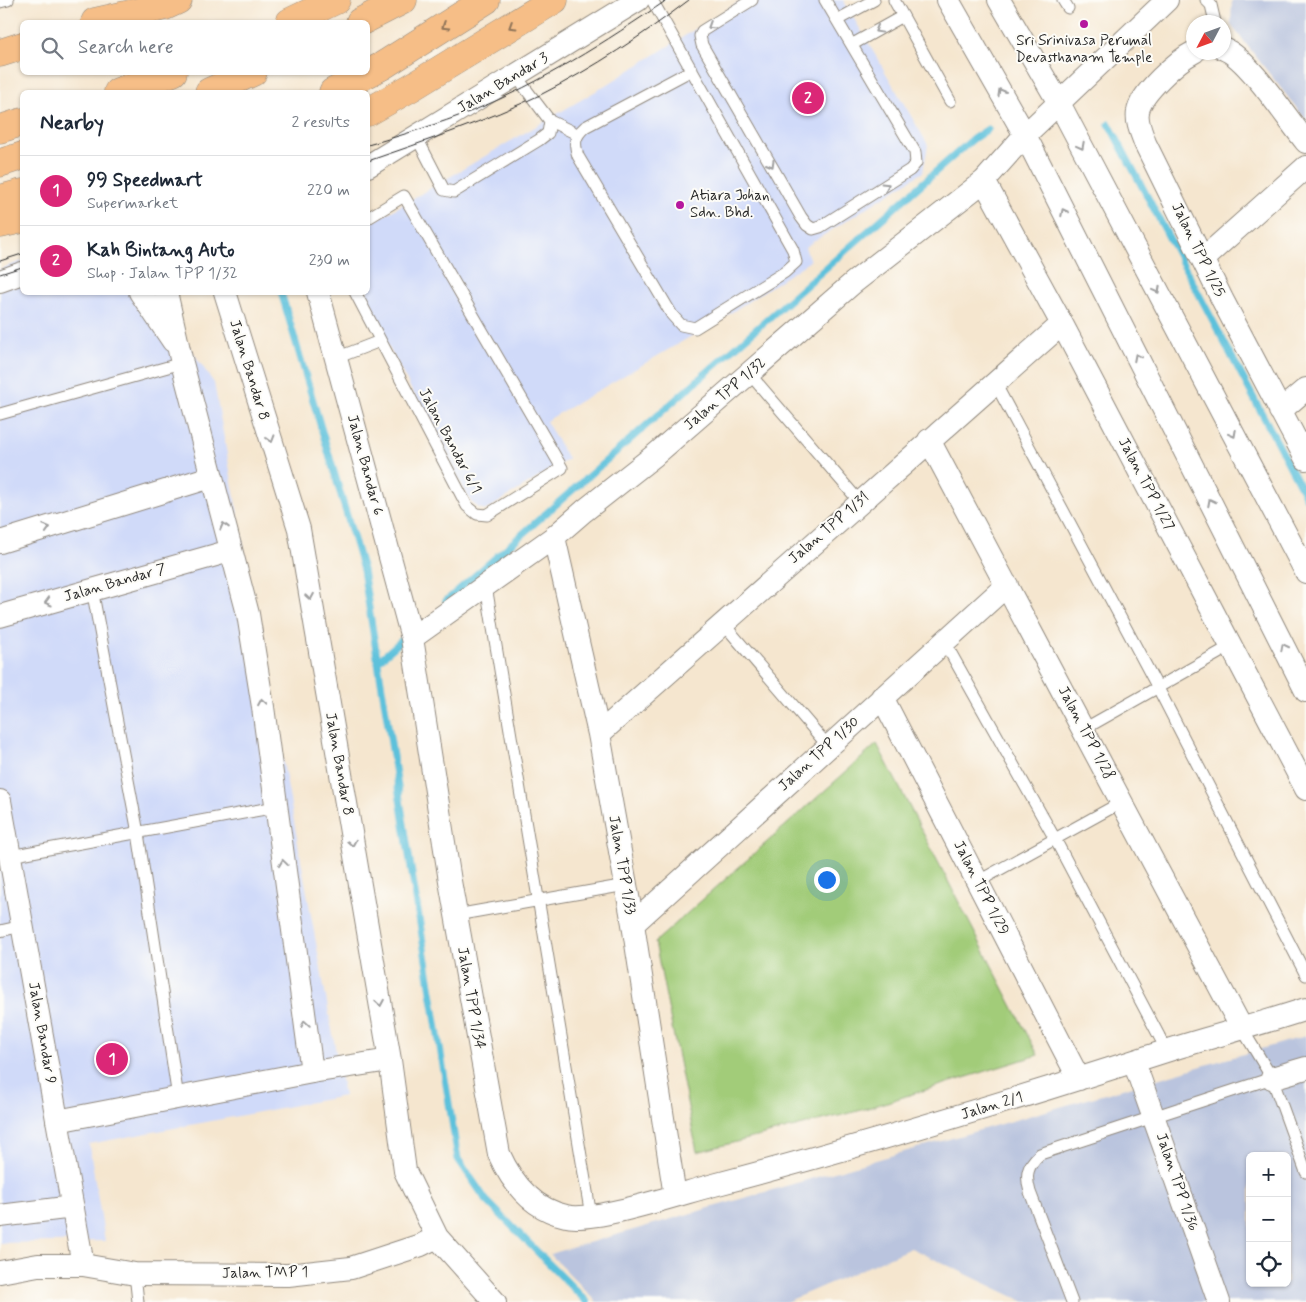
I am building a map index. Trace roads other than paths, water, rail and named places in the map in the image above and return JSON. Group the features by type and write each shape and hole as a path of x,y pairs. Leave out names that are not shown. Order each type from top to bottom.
{"highway":[{"path":"100,20 137,0"},
{"path":"105,20 165,6 178,0"},
{"path":"294,20 336,0"},
{"path":"364,20 403,0"},
{"path":"370,72 486,0"},
{"path":"370,111 554,0"},
{"path":"0,53 20,47"},
{"path":"124,90 165,75"},
{"path":"217,90 247,75"},
{"path":"337,90 365,75"},
{"path":"0,129 20,123"},
{"path":"0,163 20,157"},
{"path":"0,199 20,193"}],"street":[{"name":"Jalan Bandar 3","path":"370,165 638,0"},
{"path":"948,0 1025,135 1306,691"},
{"path":"999,0 1059,103 1306,572"},
{"name":"Jalan TPP 1/32","path":"412,638 554,537 656,455 748,372 854,283 984,181 1025,135 1167,0"},
{"path":"1231,54 1245,65 1306,142"},
{"name":"Jalan TPP 1/25","path":"1186,59 1150,89 1138,112 1145,143 1306,459"},
{"path":"1203,260 1306,167"},
{"name":"Jalan TPP 1/27","path":"984,181 1062,324 1306,789"},
{"path":"0,281 20,274"},
{"path":"142,295 181,357"},
{"path":"167,295 211,477 248,614 263,707 312,1072"},
{"name":"Jalan Bandar 8","path":"226,295 299,529 390,1060 405,1172 437,1237"},
{"name":"Jalan Bandar 6","path":"319,295 412,638"},
{"name":"Jalan TPP 1/31","path":"598,734 994,381 1062,324"},
{"path":"1280,411 1306,389"},
{"name":"Jalan TPP 1/28","path":"929,440 1241,1027"},
{"path":"0,542 211,477"},
{"name":"Jalan TPP 1/33","path":"554,537 598,734 626,885 675,1196"},
{"name":"Jalan Bandar 7","path":"0,616 230,550"},
{"name":"Jalan TPP 1/30","path":"633,924 1007,585"},
{"name":"Jalan TPP 1/34","path":"412,638 456,915 498,1154 507,1173 522,1191 541,1207 567,1217 591,1216 675,1196"},
{"name":"Jalan TPP 1/29","path":"882,697 1079,1079"},
{"name":"Jalan Bandar 9","path":"0,801 83,1265"},
{"name":"Jalan 2/1","path":"675,1196 904,1133 1306,1008"},
{"path":"57,1121 312,1072 390,1060"},
{"name":"Jalan TPP 1/36","path":"1134,1062 1219,1302"},
{"path":"1272,1078 1306,1068"},
{"path":"0,1216 73,1208"},
{"path":"437,1237 495,1302"},
{"name":"Jalan TMP 1","path":"0,1272 38,1265 83,1265 135,1274 288,1275 351,1268 421,1245 437,1237"}],"lane":[{"path":"0,2 8,0"},
{"path":"652,0 692,70 793,250 796,262 785,272 695,328 681,325 672,315 578,156 574,144 577,134 585,127 692,70"},
{"path":"752,0 702,31 700,36 702,45 806,225 813,228 820,227 910,170 916,163 915,152 853,44 825,0"},
{"path":"837,20 874,0"},
{"path":"894,0 950,101"},
{"path":"1206,0 1211,5 1213,15"},
{"path":"853,44 903,16"},
{"path":"516,76 550,121 577,134"},
{"path":"416,136 444,190 454,192 539,140 548,133 550,121"},
{"name":"Jalan Bandar 6/1","path":"357,295 467,506 477,514 487,515 562,468 404,196 370,217"},
{"path":"336,358 380,341"},
{"path":"0,414 181,357"},
{"path":"748,372 859,501"},
{"path":"994,381 1158,688 1306,975"},
{"path":"486,586 591,1216"},
{"path":"92,589 138,833 178,1098"},
{"path":"722,622 828,746"},
{"path":"944,641 1055,839 1167,1051"},
{"path":"1084,729 1231,646"},
{"path":"978,882 1122,802"},
{"path":"10,856 276,808"},
{"path":"456,915 626,885"},
{"path":"0,931 22,926"},
{"path":"1241,1027 1272,1078 1306,1172"},
{"path":"1072,1302 1028,1186 1026,1179 1030,1164 1040,1154 1272,1078"},
{"path":"135,1274 138,1302"}],"waterway":[{"path":"1109,124 1306,497"},
{"path":"446,601 973,139 988,129"},
{"path":"282,295 363,570 458,1159 486,1200 587,1302"},
{"path":"378,661 408,635"}],"tram line":[{"path":"370,144 459,116 523,88 597,46 667,0"},
{"path":"370,160 478,122 542,94 618,50 689,0"},
{"path":"0,261 20,255"},
{"path":"0,274 20,268"}],"place":[{"name":"Sri Srinivasa Perumal Devasthanam Temple","path":"1084,24"},
{"name":"Kah Bintang Auto","path":"808,98"},
{"name":"Atiara Johan Sdn. Bhd.","path":"680,205"},
{"name":"99 Speedmart","path":"112,1059"}]}
